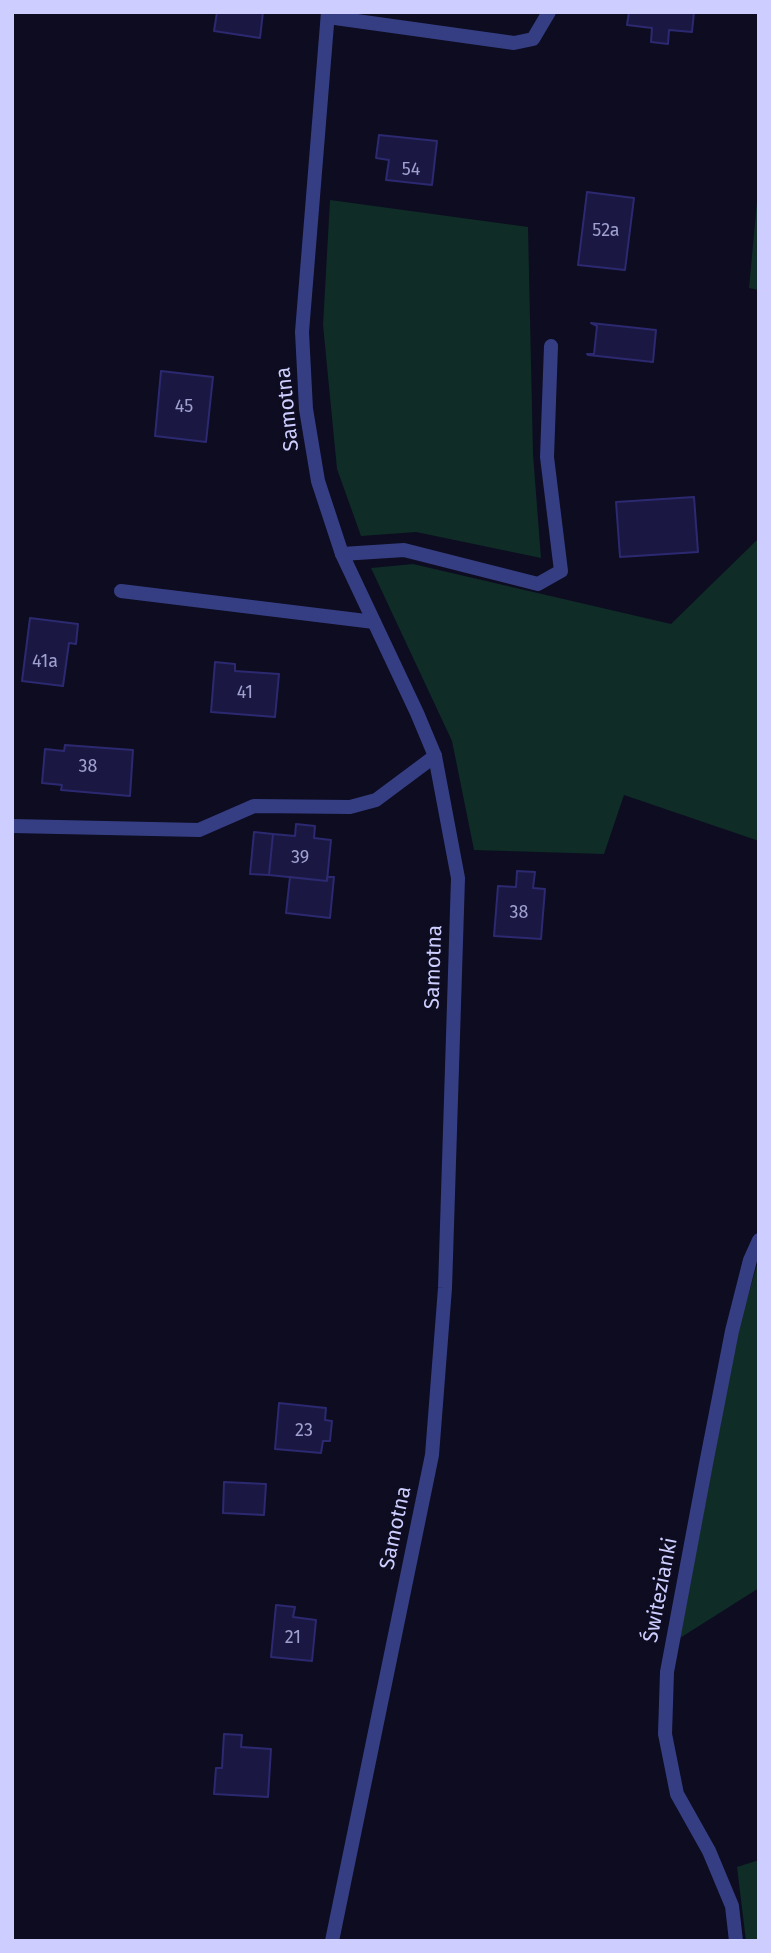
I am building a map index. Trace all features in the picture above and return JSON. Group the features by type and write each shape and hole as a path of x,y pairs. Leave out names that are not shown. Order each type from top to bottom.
{"street":[{"path":"328,15 514,43 533,39 549,12"},
{"name":"Samotna","path":"328,15 302,332 306,409 318,481 342,554 418,713 435,756 458,878 445,1288 432,1455 332,1941"},
{"path":"342,554 404,550 538,584 561,571 547,457 551,346"},
{"path":"121,592 374,622"},
{"path":"12,825 199,830 254,806 350,807 376,800 435,756"},
{"name":"Świtezianki","path":"736,1941 732,1906 709,1851 677,1794 665,1734 667,1672 732,1331 750,1260 759,1240"}],"green space":[{"path":"759,180 759,290 749,288"},
{"path":"330,200 528,227 533,454 541,558 416,532 361,536 337,469 323,325"},
{"path":"759,538 759,841 624,795 604,854 474,850 452,741 371,568 413,564 671,624"},
{"path":"759,1258 759,1588 680,1638 738,1330"},
{"path":"759,1860 759,1941 746,1941 737,1867"}],"building":[{"path":"217,12 263,12 260,38 214,31"},
{"path":"629,12 694,12 692,32 669,30 668,44 651,42 652,28 627,25"},
{"path":"379,135 437,141 432,185 386,180 389,160 376,158"},
{"path":"587,192 634,198 625,270 578,265"},
{"path":"591,323 656,330 653,362 588,355 594,354 597,326"},
{"path":"161,371 213,377 206,442 155,436"},
{"path":"694,497 698,552 620,557 616,502"},
{"path":"30,618 78,624 76,644 69,643 63,686 22,681"},
{"path":"215,662 235,664 235,671 279,674 275,717 211,712"},
{"path":"65,745 133,750 130,796 61,790 62,785 42,783 45,749 64,751"},
{"path":"296,824 315,826 314,838 331,840 327,881 269,875 273,834 295,836"},
{"path":"254,832 273,834 269,875 250,874"},
{"path":"517,871 535,872 533,888 545,889 541,939 494,936 498,886 516,887"},
{"path":"290,877 327,881 327,877 334,877 330,918 286,913"},
{"path":"279,1403 326,1408 325,1420 332,1421 330,1441 323,1441 321,1453 275,1449"},
{"path":"224,1482 266,1484 264,1515 223,1513"},
{"path":"276,1605 295,1607 293,1617 316,1620 312,1661 271,1657"},
{"path":"224,1734 242,1735 241,1747 271,1749 268,1797 214,1794 216,1768 222,1768"}]}
